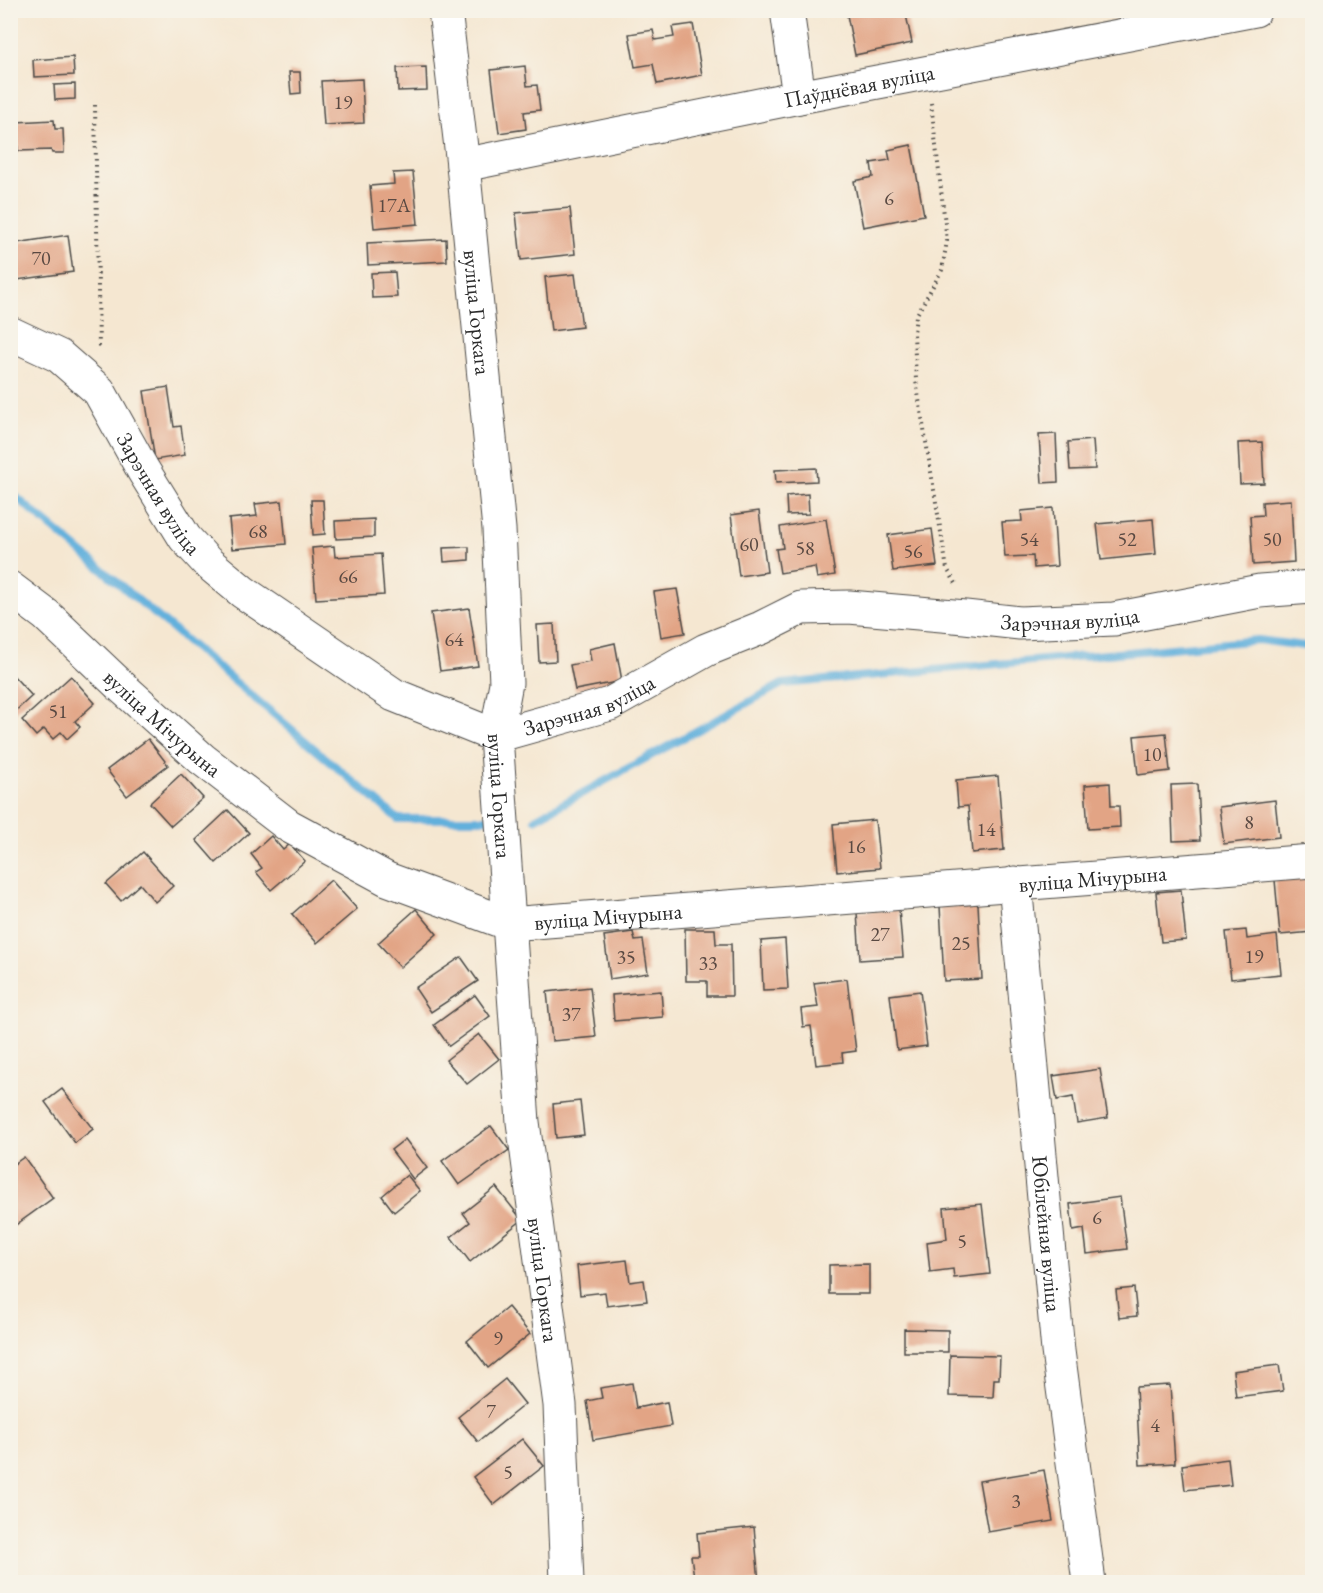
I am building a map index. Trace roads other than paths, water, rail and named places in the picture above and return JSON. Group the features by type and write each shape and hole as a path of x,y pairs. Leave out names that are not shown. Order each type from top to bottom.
{"street":[{"name":"вуліца Горкага","path":"445,10 464,165 499,529 506,683 496,736 523,1122 560,1405 567,1582"},
{"path":"787,10 799,97"},
{"name":"Паўднёвая вуліца","path":"464,165 799,97 1249,11"},
{"name":"Зарэчная вуліца","path":"10,333 59,356 99,391 143,470 185,538 207,562 243,592 394,695 496,736 610,704 706,650 761,628 801,608 849,607 1020,623 1114,619 1260,591 1312,587"},
{"name":"вуліца Мічурына","path":"10,588 46,615 202,759 289,826 387,879 510,924 1312,861"},
{"name":"Юбілейная вуліца","path":"1015,883 1058,1351 1089,1582"}],"waterway":[{"path":"10,492 398,819 491,819"},
{"path":"535,819 782,684 1258,640 1312,647"}]}
